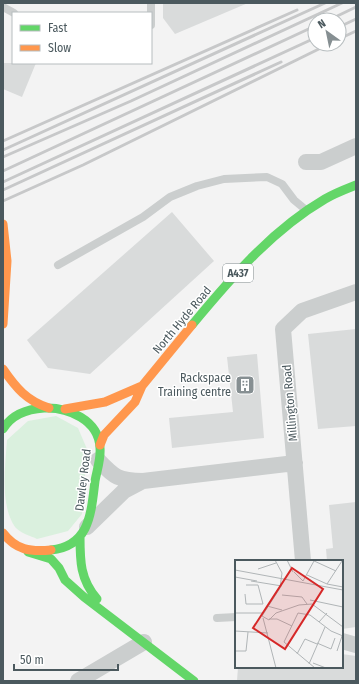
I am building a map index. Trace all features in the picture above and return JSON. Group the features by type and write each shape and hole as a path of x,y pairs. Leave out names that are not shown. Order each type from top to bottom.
{"main road":[{"name":"North Hyde Road","path":"99,453 104,435 135,402 142,386 234,278 272,239 307,210 331,195 356,185"},
{"path":"3,224 7,239 8,263 3,324"},
{"name":"Dawley Road","path":"3,369 20,394 30,401 49,408"},
{"name":"North Hyde Road","path":"65,409 97,404 117,397 126,391 142,386"},
{"name":"Dawley Road","path":"3,429 6,423 19,413 33,408 65,409 79,414 90,426 99,453 91,517 83,533 80,563 82,578 89,591 115,620"},
{"path":"28,552 63,548 71,544 83,533"},
{"name":"Dawley Road","path":"6,539 28,552 51,559 59,568 64,580 194,681"}],"street":[{"path":"317,166 356,146"},
{"name":"Millington Road","path":"303,560 283,329 302,311 356,292"},
{"path":"99,453 111,474 122,480 143,481 295,463"},
{"path":"83,533 120,496 143,481"},
{"path":"343,641 356,645"},
{"path":"78,681 144,642"}],"lane":[{"path":"3,7 12,12"},
{"path":"58,265 143,217 170,197 197,186 224,179 267,177 282,184 294,200 307,210"},
{"path":"217,618 235,617"}],"green space":[{"path":"56,416 78,428 87,449 82,514 68,531 37,539 17,529 10,518 5,497 5,462 7,440 28,421"}],"building":[{"path":"163,3 248,3 175,34 163,18"},
{"path":"3,63 36,64 22,97 3,89"},
{"path":"172,212 214,261 90,374 48,368 27,340"},
{"path":"356,329 356,426 318,429 308,334"},
{"name":"Rackspace Training centre","path":"257,354 264,438 172,448 169,418 233,412 227,357"},
{"path":"356,502 356,627 343,629 343,560 327,560 326,549 333,548 329,505"},
{"path":"343,654 356,656 356,681 237,681 238,668 343,668"}],"railway":[{"path":"3,150 325,3"},
{"path":"3,157 131,101 342,3"},
{"path":"346,12 356,7"},
{"path":"3,141 297,10"},
{"path":"347,23 356,19"},
{"path":"3,171 307,30"},
{"path":"347,35 356,31"},
{"path":"3,182 307,42"},
{"path":"3,201 83,165 313,52"},
{"path":"3,190 281,62"}],"traffic: fast":[{"path":"192,325 253,256 287,225 325,199 356,185"},
{"path":"3,429 15,416 20,413 44,408 53,408 81,417 94,430 98,438 100,448 99,460 90,516 86,526 81,535 74,542 64,547 51,550"},
{"path":"80,536 80,554 84,577 91,592 97,599"},
{"path":"28,552 51,559 59,568 65,580 84,597 194,681"}],"traffic: slow":[{"path":"3,224 7,261 3,324"},
{"path":"100,445 104,435 135,402 142,386 192,325"},
{"path":"3,369 28,398 49,408"},
{"path":"65,409 105,402 142,386"},
{"path":"3,533 13,543 24,549 36,551 51,550"}],"place":[{"name":"Rackspace Training centre","path":"245,385"}]}
